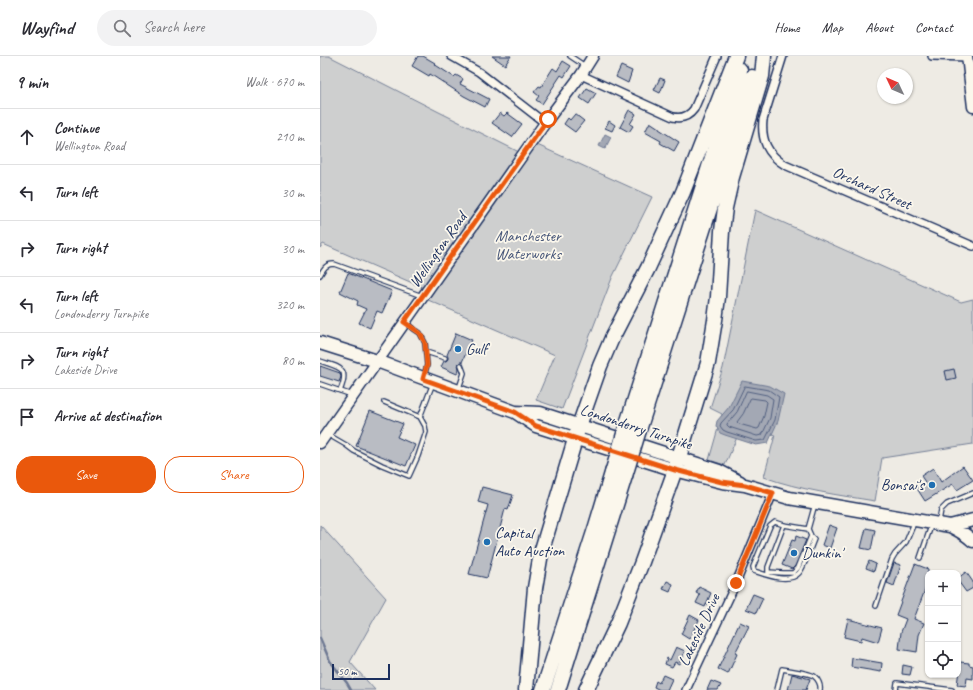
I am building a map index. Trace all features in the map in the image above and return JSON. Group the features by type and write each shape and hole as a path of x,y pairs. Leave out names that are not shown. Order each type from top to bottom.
{"highway":[{"path":"526,690 541,553 578,432 600,366 612,338 648,268 683,192 736,56"},
{"path":"558,690 619,474 745,56"},
{"path":"633,427 759,56"},
{"path":"586,690 618,623 642,562 677,463 708,363 718,297 725,208 732,177 762,76 764,56"},
{"path":"543,690 596,526 619,474"}],"main road":[{"name":"Londonderry Turnpike","path":"320,343 515,412 540,413 578,432 677,463 722,482 745,485 789,498 940,524 968,537 973,541"},
{"name":"Londonderry Turnpike","path":"940,524 973,520"}],"street":[{"path":"451,56 478,72 545,124"},
{"name":"Wellington Road","path":"320,443 404,322 584,71 593,56"},
{"path":"584,71 673,117 681,118 691,113 717,56"},
{"name":"Orchard Street","path":"783,56 763,120 763,133 766,146 774,157 785,165 973,246"},
{"path":"932,56 967,56 973,107"},
{"name":"Lakeside Drive","path":"686,690 730,595 773,493"}],"lane":[{"path":"570,56 584,71"},
{"path":"320,275 323,269 329,264 334,264 423,297"},
{"path":"404,322 420,333 425,343 428,380 420,417"},
{"path":"426,352 445,358"},
{"path":"320,361 341,369 344,374 344,381 340,391"},
{"path":"458,391 464,373 461,364"},
{"path":"320,384 353,395"},
{"path":"326,434 354,451 409,476 426,432 425,426 420,417 384,402"},
{"path":"920,558 940,524 941,510 947,504 973,493"},
{"path":"808,529 775,522 770,526 754,567 754,571 783,574 793,573 798,568 812,537 808,529 815,503"},
{"path":"876,606 892,559 906,542 915,520"},
{"path":"768,573 768,567 784,525"},
{"path":"777,690 782,668 813,676 818,681 820,690"},
{"path":"896,690 897,683 952,690"}],"green space":[{"name":"Manchester Waterworks","path":"320,56 329,56 527,156 535,144 652,197 612,278 562,409 536,400 555,355 428,300 433,292 323,244 320,248"},
{"path":"755,210 961,302 973,299 973,444 882,458 875,501 805,489 764,477 775,435 741,428 725,465 709,460 722,414 710,408 723,368"},
{"path":"320,525 386,598 350,662 375,690 320,690"}],"water":[{"path":"605,134 611,137 605,149 599,146"},
{"path":"742,381 770,386 784,394 778,421 768,443 756,445 725,435 720,433 716,426 717,421 729,407"}],"building":[{"path":"418,56 423,56 435,63 434,64 454,77 456,75 463,79 460,84 489,99 485,107 464,96 430,74 429,76 412,66"},
{"path":"492,56 511,56 505,65"},
{"path":"563,61 571,66 564,77 561,75 542,104 536,100 539,96 534,92 539,86 541,87 553,68 557,71"},
{"path":"621,66 632,71 628,83 616,77"},
{"path":"660,78 665,80 660,93 654,90"},
{"path":"587,88 596,93 589,104 580,98"},
{"path":"629,110 636,114 630,124 633,126 629,132 620,127"},
{"path":"500,113 504,116 507,113 522,124 512,137 492,123"},
{"path":"575,114 584,121 575,132 564,124 568,118 570,120"},
{"path":"609,121 615,125 612,131 605,128"},
{"path":"650,122 679,142 674,151 660,143 661,141 645,132"},
{"path":"348,273 392,291 382,313 377,311 370,328 359,323 366,309 357,305 358,301 340,292"},
{"name":"Gulf","path":"456,333 472,340 462,362 458,364 459,369 457,374 441,367 444,361 448,359 447,355"},
{"path":"320,366 340,373 341,377 339,382 320,376"},
{"path":"954,369 956,378 947,380 945,371"},
{"path":"370,411 403,424 397,437 415,445 406,466 356,446"},
{"path":"963,466 973,480 957,490 953,484 925,501 916,487 925,482 921,476 933,468 941,482"},
{"name":"Capital Auto Auction","path":"482,487 513,495 508,510 505,509 487,578 469,574 488,505 478,502"},
{"path":"829,525 837,528 830,548 822,545"},
{"path":"866,528 875,530 871,550 861,548"},
{"name":"Dunkin'","path":"796,536 806,540 795,566 792,569 782,565 792,540 795,541"},
{"path":"869,561 876,564 874,571 866,568"},
{"path":"894,563 901,565 894,586 887,583"},
{"path":"915,564 928,569 925,570 925,590 914,619 924,623 919,635 917,652 899,649 901,632 906,619 896,615"},
{"path":"966,572 973,582 973,588 966,592 961,585 961,576"},
{"path":"667,581 673,584 670,592 663,589"},
{"path":"699,587 711,593 705,607 696,603 700,595 696,593"},
{"path":"753,594 763,598 756,613 746,609"},
{"path":"690,615 699,620 689,639 681,634"},
{"path":"848,619 882,628 878,642 862,637 861,641 844,637"},
{"path":"740,622 749,626 735,653 737,654 728,674 718,669"},
{"path":"676,647 685,651 679,664 675,662 672,667 665,664 667,658 670,660"},
{"path":"852,658 882,663 881,672 851,667"},
{"path":"961,662 969,663 969,665 973,666 973,679 967,678 966,686 957,685 958,678 961,678"},
{"path":"903,665 912,667 910,675 902,674"},
{"path":"792,674 810,679 806,690 788,690"},
{"path":"663,675 672,679 667,690 660,690 654,687 656,681 659,683"},
{"path":"711,681 721,685 718,690 707,690"}],"waterway":[{"path":"320,638 330,661 351,690"}],"place":[{"name":"Gulf","path":"458,349"},
{"name":"Bonsai's","path":"932,485"},
{"name":"Capital Auto Auction","path":"487,542"},
{"name":"Dunkin'","path":"794,553"}],"route":[{"path":"548,119 404,322 420,333 425,343 427,365 423,379 515,412 536,426 675,470 722,482 745,485 773,493 736,583"}]}
